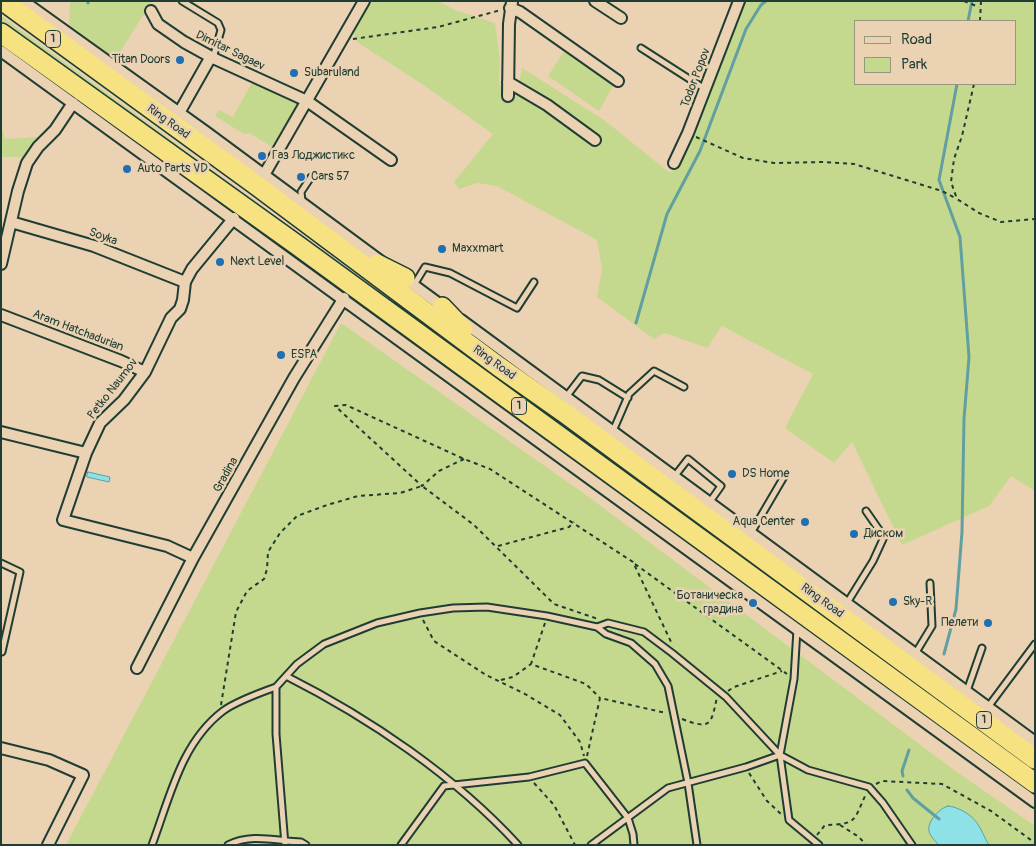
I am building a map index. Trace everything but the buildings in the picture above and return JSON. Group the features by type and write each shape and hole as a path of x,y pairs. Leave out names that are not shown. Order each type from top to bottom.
{"highway":[{"name":"Ring Road","path":"3,1 498,366 960,694 1035,759"},
{"path":"62,30 104,76"},
{"name":"Ring Road","path":"1,32 297,245 1035,783"},
{"path":"333,243 409,282"},
{"path":"442,306 498,366"},
{"path":"960,694 1009,722"}],"street":[{"path":"264,175 364,1"},
{"path":"595,1 621,18"},
{"name":"Todor Popov","path":"674,163 688,133 733,12 739,1"},
{"name":"Ring Road","path":"24,3 303,203 847,603 938,671 960,694 988,707 1033,737"},
{"path":"511,5 618,81"},
{"path":"508,96 511,5"},
{"name":"Dimitar Sagaev","path":"151,11 158,24 184,42 213,58 307,101"},
{"path":"1,51 234,218 1035,802"},
{"path":"179,113 209,60 213,58"},
{"path":"508,82 547,105 595,140"},
{"path":"307,101 391,160"},
{"path":"1,264 5,240 27,163 38,147 55,130 73,103"},
{"name":"Petko Naumov","path":"193,558 168,546 63,520 86,453 100,423 124,400 145,372 171,318 180,309 185,282 192,269 234,218"},
{"name":"Soyka","path":"11,222 94,246 185,282"},
{"name":"Gradina","path":"137,668 193,558 294,378 344,298"},
{"name":"Aram Hatchadurian","path":"1,315 122,361 145,372"},
{"path":"1,432 86,453"},
{"path":"1,748 49,760 84,775 48,845"}],"lane":[{"path":"182,1 218,23 221,27 213,58"},
{"path":"641,48 705,89"},
{"path":"303,203 301,192 311,177"},
{"path":"409,282 425,267 450,273 518,308 534,282"},
{"path":"613,432 628,398 654,371 684,387"},
{"path":"566,397 582,376 599,380 628,398"},
{"path":"674,477 688,459 721,486 710,502"},
{"path":"751,533 785,475"},
{"path":"847,603 873,561 884,537 866,511"},
{"path":"1,563 20,572 2,652"},
{"path":"915,654 932,626 930,582"},
{"path":"152,845 184,758 205,728 225,709 276,687 297,664 324,644 377,623 453,608 487,607 547,616 597,627 606,634 631,643 656,664 668,686 675,716 688,783 697,845"},
{"path":"597,627 608,623 644,632 720,693 780,756 808,770 869,787 883,803 912,845"},
{"path":"797,629 794,679 780,756 789,820 819,845"},
{"path":"988,707 1035,644"},
{"path":"960,694 982,648"},
{"path":"286,676 326,696 401,745 452,784 506,831 518,845"},
{"path":"276,687 276,734 285,843"},
{"path":"591,845 668,788 780,756"},
{"path":"401,845 444,786 529,777 585,763 628,818 634,845"},
{"path":"228,845 238,839 251,838 285,843 301,842 306,845"}],"path":[{"path":"964,1 980,7"},
{"path":"980,20 981,1"},
{"path":"342,40 438,27 511,5"},
{"path":"958,199 951,182 954,159 962,136 974,85"},
{"path":"688,133 743,158 774,163 823,162 854,164 942,191 979,213 1001,222 1035,219"},
{"path":"608,623 554,604 474,525 422,486 335,406 346,405 464,459 490,468 633,562 794,679"},
{"path":"219,714 236,612 248,591 264,579 267,569 268,552 280,533 297,516 327,504 358,496 400,493 422,486 440,471 464,459"},
{"path":"497,546 569,528 574,522"},
{"path":"633,562 672,642 672,653"},
{"path":"420,613 428,632 434,640 486,675 525,694 560,715 580,742 585,763"},
{"path":"499,680 513,677 531,664 547,616"},
{"path":"531,664 586,684 600,698 675,716 698,725 708,723 714,713 720,693 782,671"},
{"path":"585,763 600,698"},
{"path":"746,767 768,800 789,820"},
{"path":"529,777 554,805 575,845"},
{"path":"813,840 825,825 850,823 854,819 869,787 882,781 942,784 991,811 1035,843"},
{"path":"840,825 859,837 866,845"}],"green space":[{"path":"70,1 152,1 115,60 69,26"},
{"path":"372,1 438,1 455,10 495,23 500,61 499,84 517,94 522,68 604,120 670,173 681,162 743,1 1035,1 1035,491 1011,476 989,506 902,545 852,442 834,463 785,428 813,374 722,326 707,348 665,333 654,339 597,297 602,269 597,240 497,186 477,183 459,189 454,182 493,134 425,86 357,42 353,31"},
{"path":"1,16 1035,770 1035,773 1,20"},
{"path":"1,39 431,354 429,356 1,44"},
{"path":"566,48 615,82 599,111 548,76"},
{"path":"254,79 302,103 275,149 250,133 244,134 215,116 219,110 233,117"},
{"path":"1,126 5,139 43,138 25,157 1,157"},
{"path":"341,323 586,495 954,770 1035,826 1035,845 66,845"},
{"path":"842,652 1035,793 1035,798 839,655"}],"water":[{"path":"88,472 110,477 109,482 87,477"},
{"path":"948,806 960,809 968,814 979,825 989,845 939,845 930,835 929,827 941,809"}],"waterway":[{"path":"636,323 667,214 700,151 746,29 761,5 766,1"},
{"path":"968,20 972,1"},
{"path":"944,654 956,609 962,532 964,419 969,357 960,237 939,180 957,85"},
{"path":"903,776 902,771 909,750"},
{"path":"907,790 913,798 939,819"}],"place":[{"name":"Titan Doors","path":"180,60"},
{"name":"Subaruland","path":"294,73"},
{"name":"Газ Лоджистикс","path":"262,156"},
{"name":"Auto Parts VD","path":"127,169"},
{"name":"Cars 57","path":"301,177"},
{"name":"Maxxmart","path":"442,249"},
{"name":"Next Level","path":"220,262"},
{"name":"ESPA","path":"281,355"},
{"name":"DS Home","path":"732,474"},
{"name":"Aqua Center","path":"805,522"},
{"name":"Диском","path":"854,534"},
{"name":"Sky-R","path":"893,602"},
{"name":"Ботаническа градина","path":"753,603"},
{"name":"Пелети","path":"988,623"}]}
